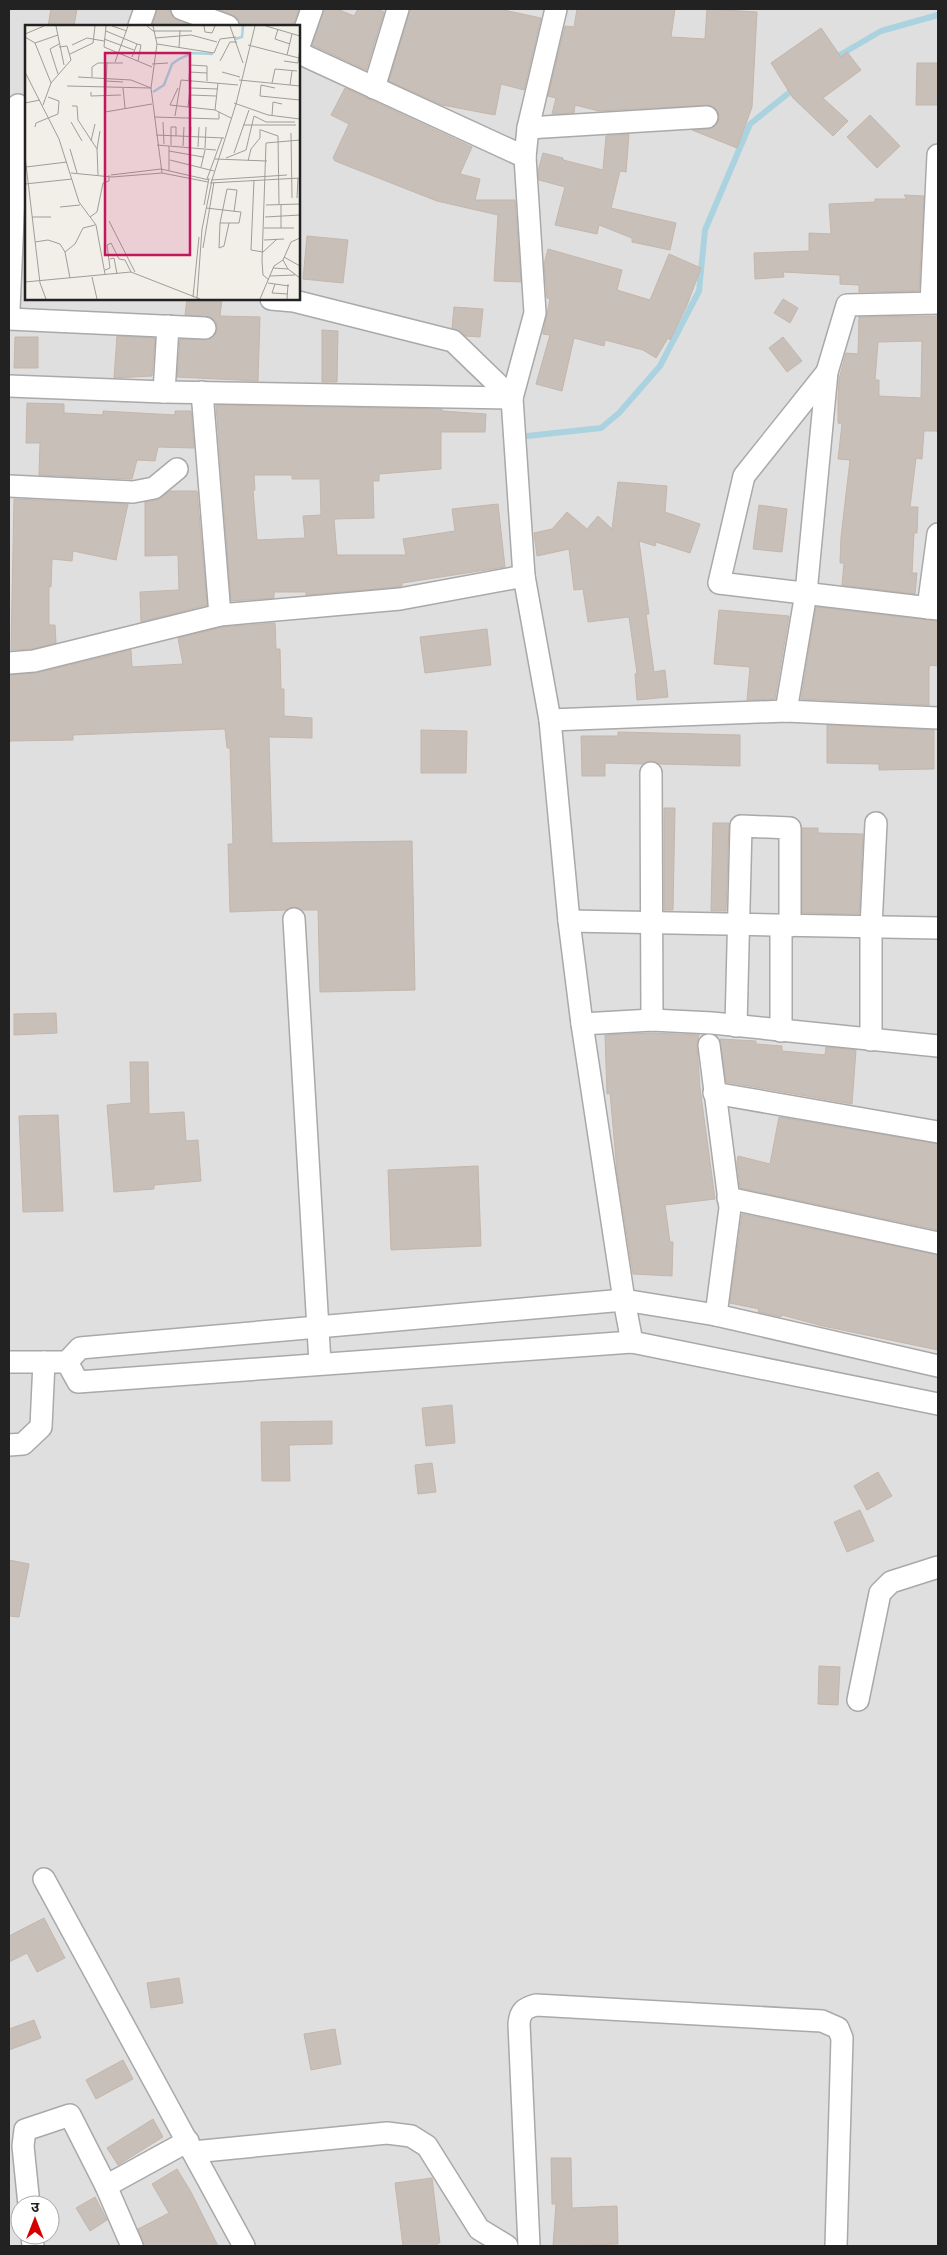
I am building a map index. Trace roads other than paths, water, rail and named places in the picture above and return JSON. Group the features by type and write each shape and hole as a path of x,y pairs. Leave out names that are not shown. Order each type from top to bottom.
{"street":[{"path":"139,25 144,9"},
{"path":"182,9 225,25"},
{"path":"300,43 312,9"},
{"path":"374,88 398,9"},
{"path":"556,9 528,128 525,157 535,313 512,398 524,576 550,720 569,921 582,1024 632,1342"},
{"path":"300,53 525,157"},
{"path":"9,309 15,278 18,106"},
{"path":"528,128 707,117"},
{"path":"786,711 806,593 827,372 847,305 935,303 938,155"},
{"path":"282,300 294,301 453,341 512,398"},
{"path":"9,319 205,328"},
{"path":"164,392 168,326"},
{"path":"827,372 744,476 719,583 933,608 938,534"},
{"path":"9,386 164,392 512,398"},
{"path":"202,392 220,615"},
{"path":"9,486 133,492 154,488 177,469"},
{"path":"9,663 34,661 220,615 400,599 524,576"},
{"path":"550,720 786,711 938,718"},
{"path":"651,773 652,1020"},
{"path":"872,1040 872,927 876,823"},
{"path":"736,1026 741,826 790,828 781,1030"},
{"path":"294,919 320,1363"},
{"path":"569,921 938,928"},
{"path":"582,1024 652,1020 781,1030 938,1046"},
{"path":"708,1045 729,1218 716,1315"},
{"path":"714,1093 938,1132"},
{"path":"728,1198 938,1243"},
{"path":"9,1362 67,1362 80,1348 624,1300 716,1315 938,1366"},
{"path":"67,1362 78,1382 320,1363 632,1342 938,1404"},
{"path":"9,1445 22,1444 41,1427 44,1362"},
{"path":"858,1700 880,1592 891,1582 938,1567"},
{"path":"44,1879 244,2246"},
{"path":"529,2246 519,2024 520,2014 526,2008 536,2005 822,2021 838,2028 842,2038 836,2246"},
{"path":"28,2195 24,2146 25,2130 70,2115 106,2186 132,2246"},
{"path":"106,2186 191,2146 387,2132 411,2136 427,2146 479,2228 506,2246"}],"waterway":[{"path":"833,59 881,31 938,15"},
{"path":"527,436 601,428 619,413 660,366 699,291 705,230 750,124 795,88"}]}
